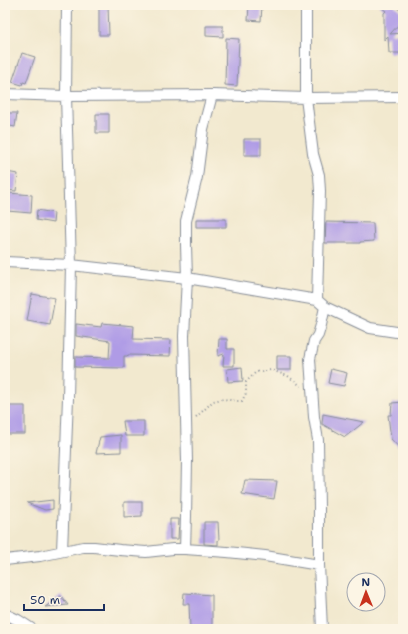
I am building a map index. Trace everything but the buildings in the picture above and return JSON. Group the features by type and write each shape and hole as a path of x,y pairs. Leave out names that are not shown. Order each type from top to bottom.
{"street":[{"path":"62,551 71,265 66,96 67,5"},
{"path":"306,5 306,98 313,154 319,175 317,300"},
{"path":"5,94 66,96 212,95 306,98 403,97"},
{"path":"185,549 187,432 184,336 187,278 186,221 197,177 203,129 212,95"},
{"path":"5,262 71,265 187,278 317,300 325,307 370,328 403,333"},
{"path":"322,629 319,565 318,440 314,417 310,359 325,307"},
{"path":"5,560 40,556 83,547 94,547 146,552 185,549 265,556 319,565"},
{"path":"5,614 32,629"}],"path":[{"path":"187,432 195,418 213,401 223,399 242,401 246,393 246,382 256,372 271,370 288,376 301,385 313,401"}]}
